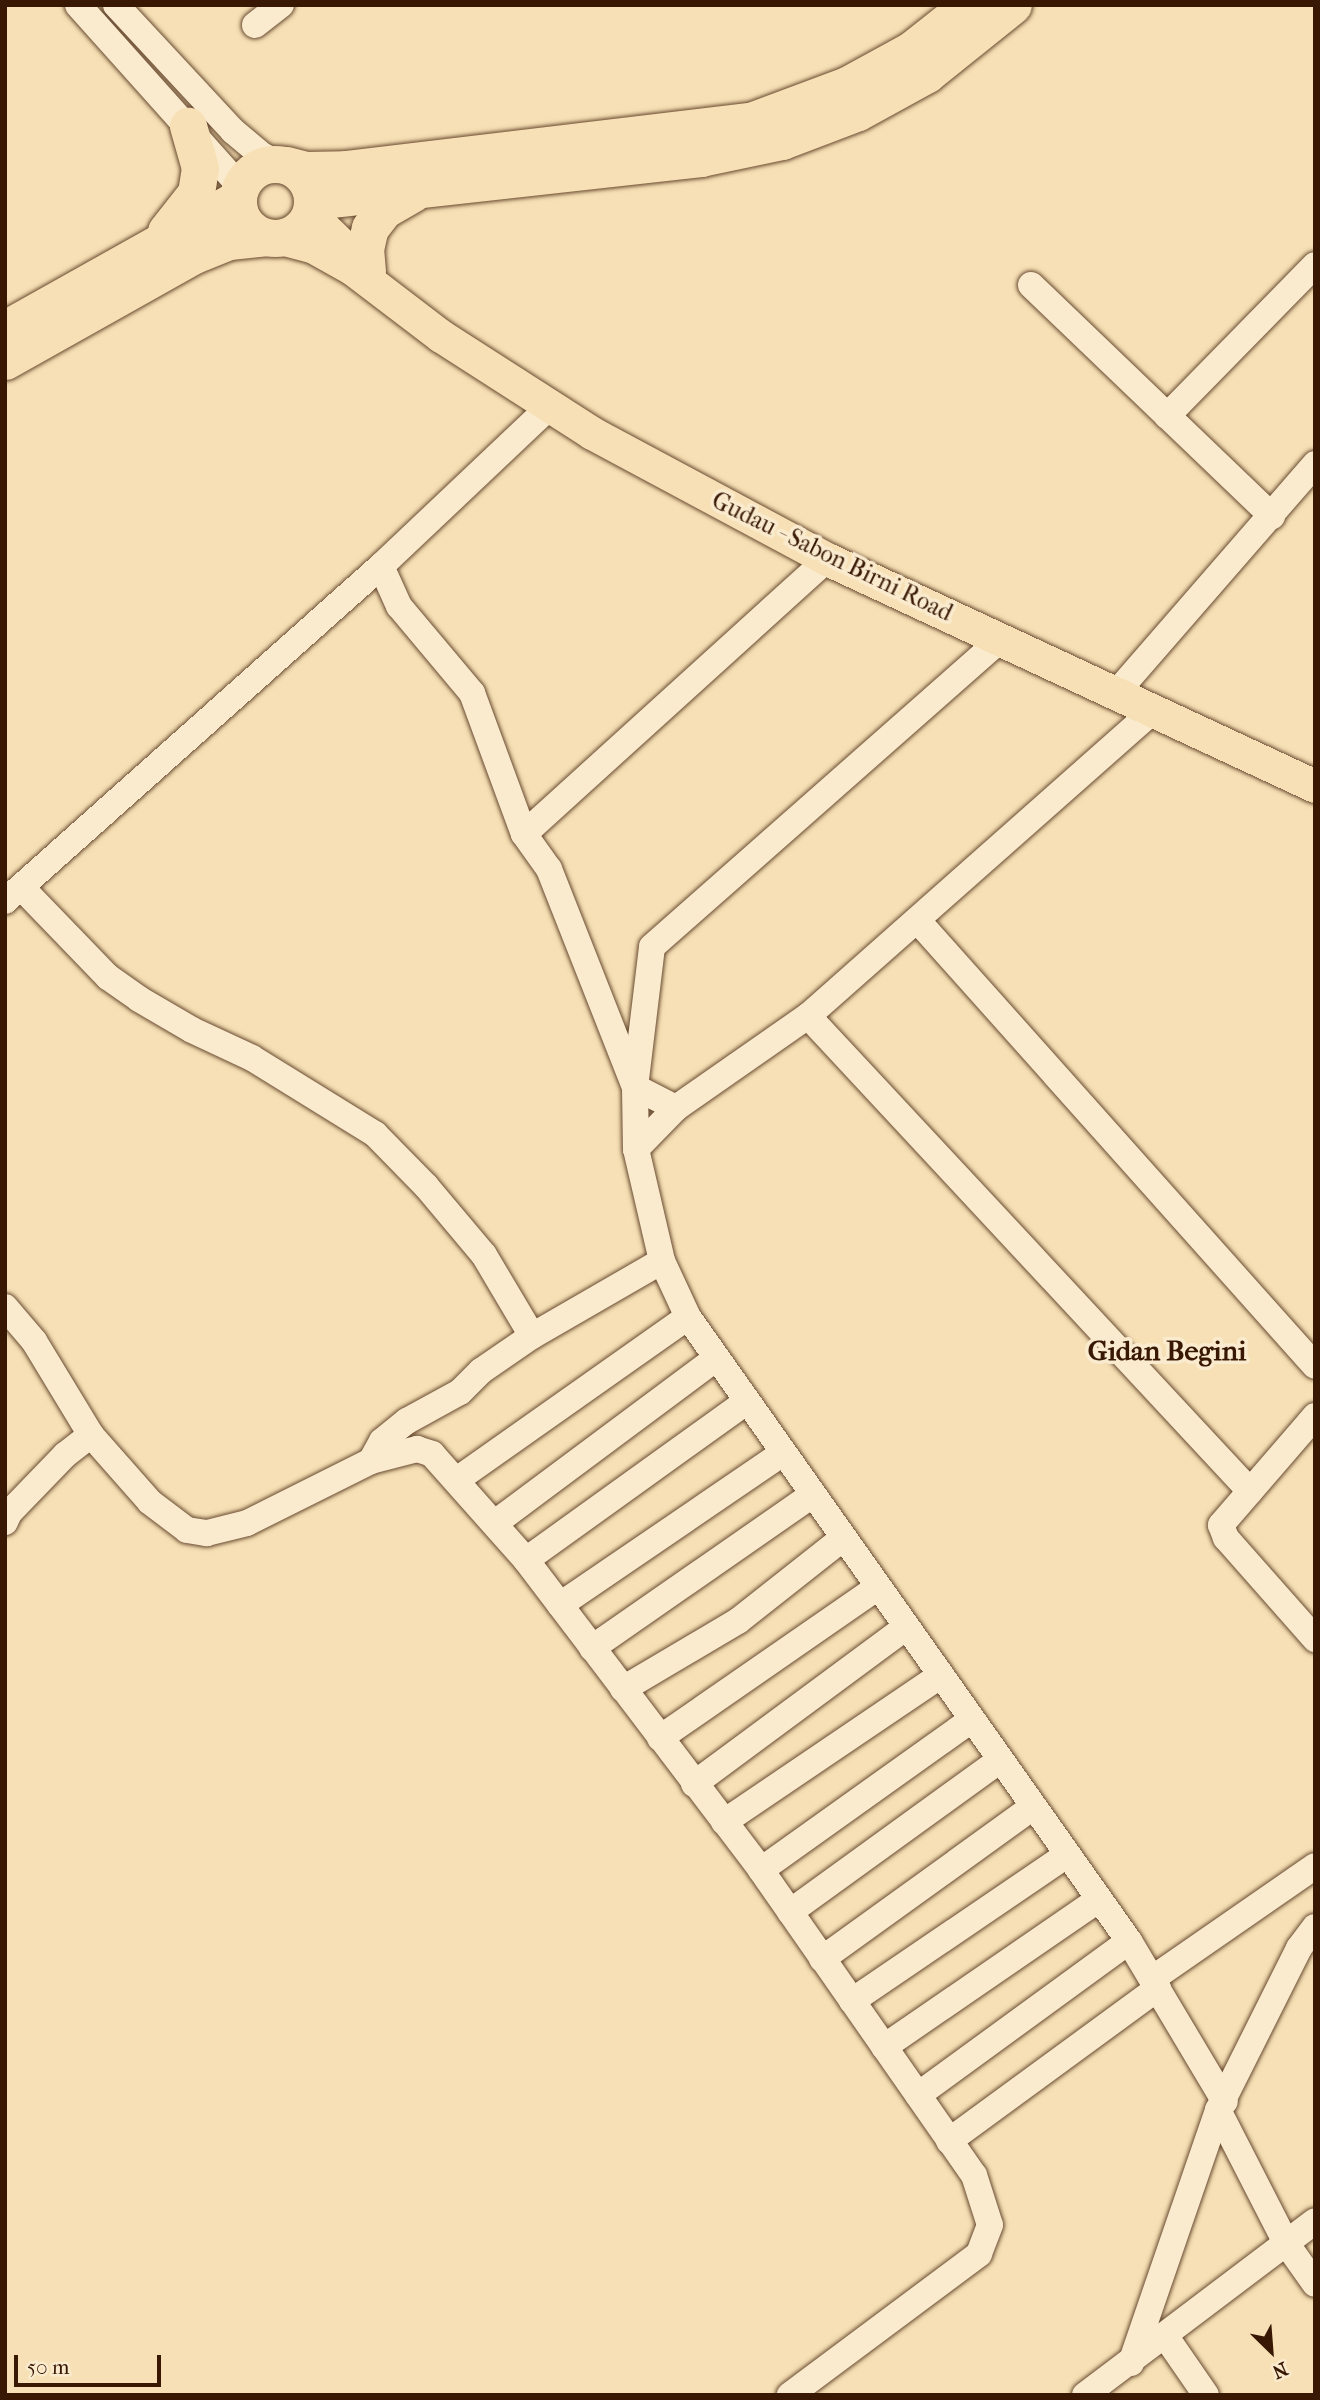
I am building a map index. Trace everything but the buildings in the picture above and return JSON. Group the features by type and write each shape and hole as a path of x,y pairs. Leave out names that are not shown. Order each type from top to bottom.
{"highway":[{"path":"5,328 239,192 261,166 284,164 306,170 345,169 753,120 848,85 911,50 968,5"},
{"path":"5,361 194,255 229,241 293,233 312,207 424,190 701,158 782,141 858,112 928,74 1013,5"},
{"path":"143,249 179,218 196,193 199,158 188,126"},
{"path":"284,164 304,176 312,207"},
{"path":"371,277 365,249 376,219 400,199 424,190"},
{"path":"239,192 245,223 273,237"}],"main road":[{"path":"312,207 371,277"},
{"path":"273,237 314,247 371,277"},
{"name":"Gudau - Sabon Birni Road","path":"371,277 441,336 550,406 827,559 1315,786"}],"street":[{"path":"78,5 188,126 239,192"},
{"path":"116,5 233,131 263,156 284,164"},
{"path":"255,25 281,5"},
{"path":"1167,416 1315,265"},
{"path":"1031,285 1272,516"},
{"path":"532,1336 484,1255 426,1186 375,1134 252,1058 192,1030 139,999 108,977 13,895 382,566 550,406"},
{"path":"1116,692 1315,464"},
{"path":"524,834 827,559"},
{"path":"382,566 399,606 472,693 524,834 549,869 635,1087 676,1108"},
{"path":"1001,639 652,947 635,1087 636,1149 662,1261 688,1317 781,1454 1129,1941 1222,2106 1286,2242 1315,2284"},
{"path":"636,1149 676,1108 808,1016 1154,710"},
{"path":"918,921 1315,1366"},
{"path":"808,1016 1250,1491"},
{"path":"371,1461 382,1441 399,1427 460,1392 481,1371 532,1336 662,1261"},
{"path":"5,1307 34,1341 91,1435 164,1516 187,1530 207,1533 247,1524 371,1461 417,1449 432,1454 458,1479 526,1560 761,1870 974,2175 986,2204 990,2225 979,2254 790,2395"},
{"path":"458,1479 688,1317"},
{"path":"495,1523 716,1358"},
{"path":"526,1560 746,1402"},
{"path":"1315,1416 1221,1525 1226,1538 1315,1639"},
{"path":"5,1522 18,1503 91,1435"},
{"path":"560,1605 781,1454"},
{"path":"592,1648 812,1495"},
{"path":"623,1689 738,1621 843,1538"},
{"path":"660,1738 878,1587"},
{"path":"694,1784 906,1627"},
{"path":"724,1822 941,1675"},
{"path":"761,1870 970,1721"},
{"path":"790,1912 1000,1760"},
{"path":"822,1959 1032,1807"},
{"path":"852,2001 1067,1855"},
{"path":"949,2141 1155,1983 1315,1866"},
{"path":"884,2047 1098,1900"},
{"path":"1131,2363 1222,2106 1299,1948 1315,1927"},
{"path":"918,2095 1129,1941"},
{"path":"1085,2395 1166,2337 1315,2221"},
{"path":"1166,2337 1206,2395"}],"district":[{"name":"Gidan Begini","path":"1167,1351"}]}
